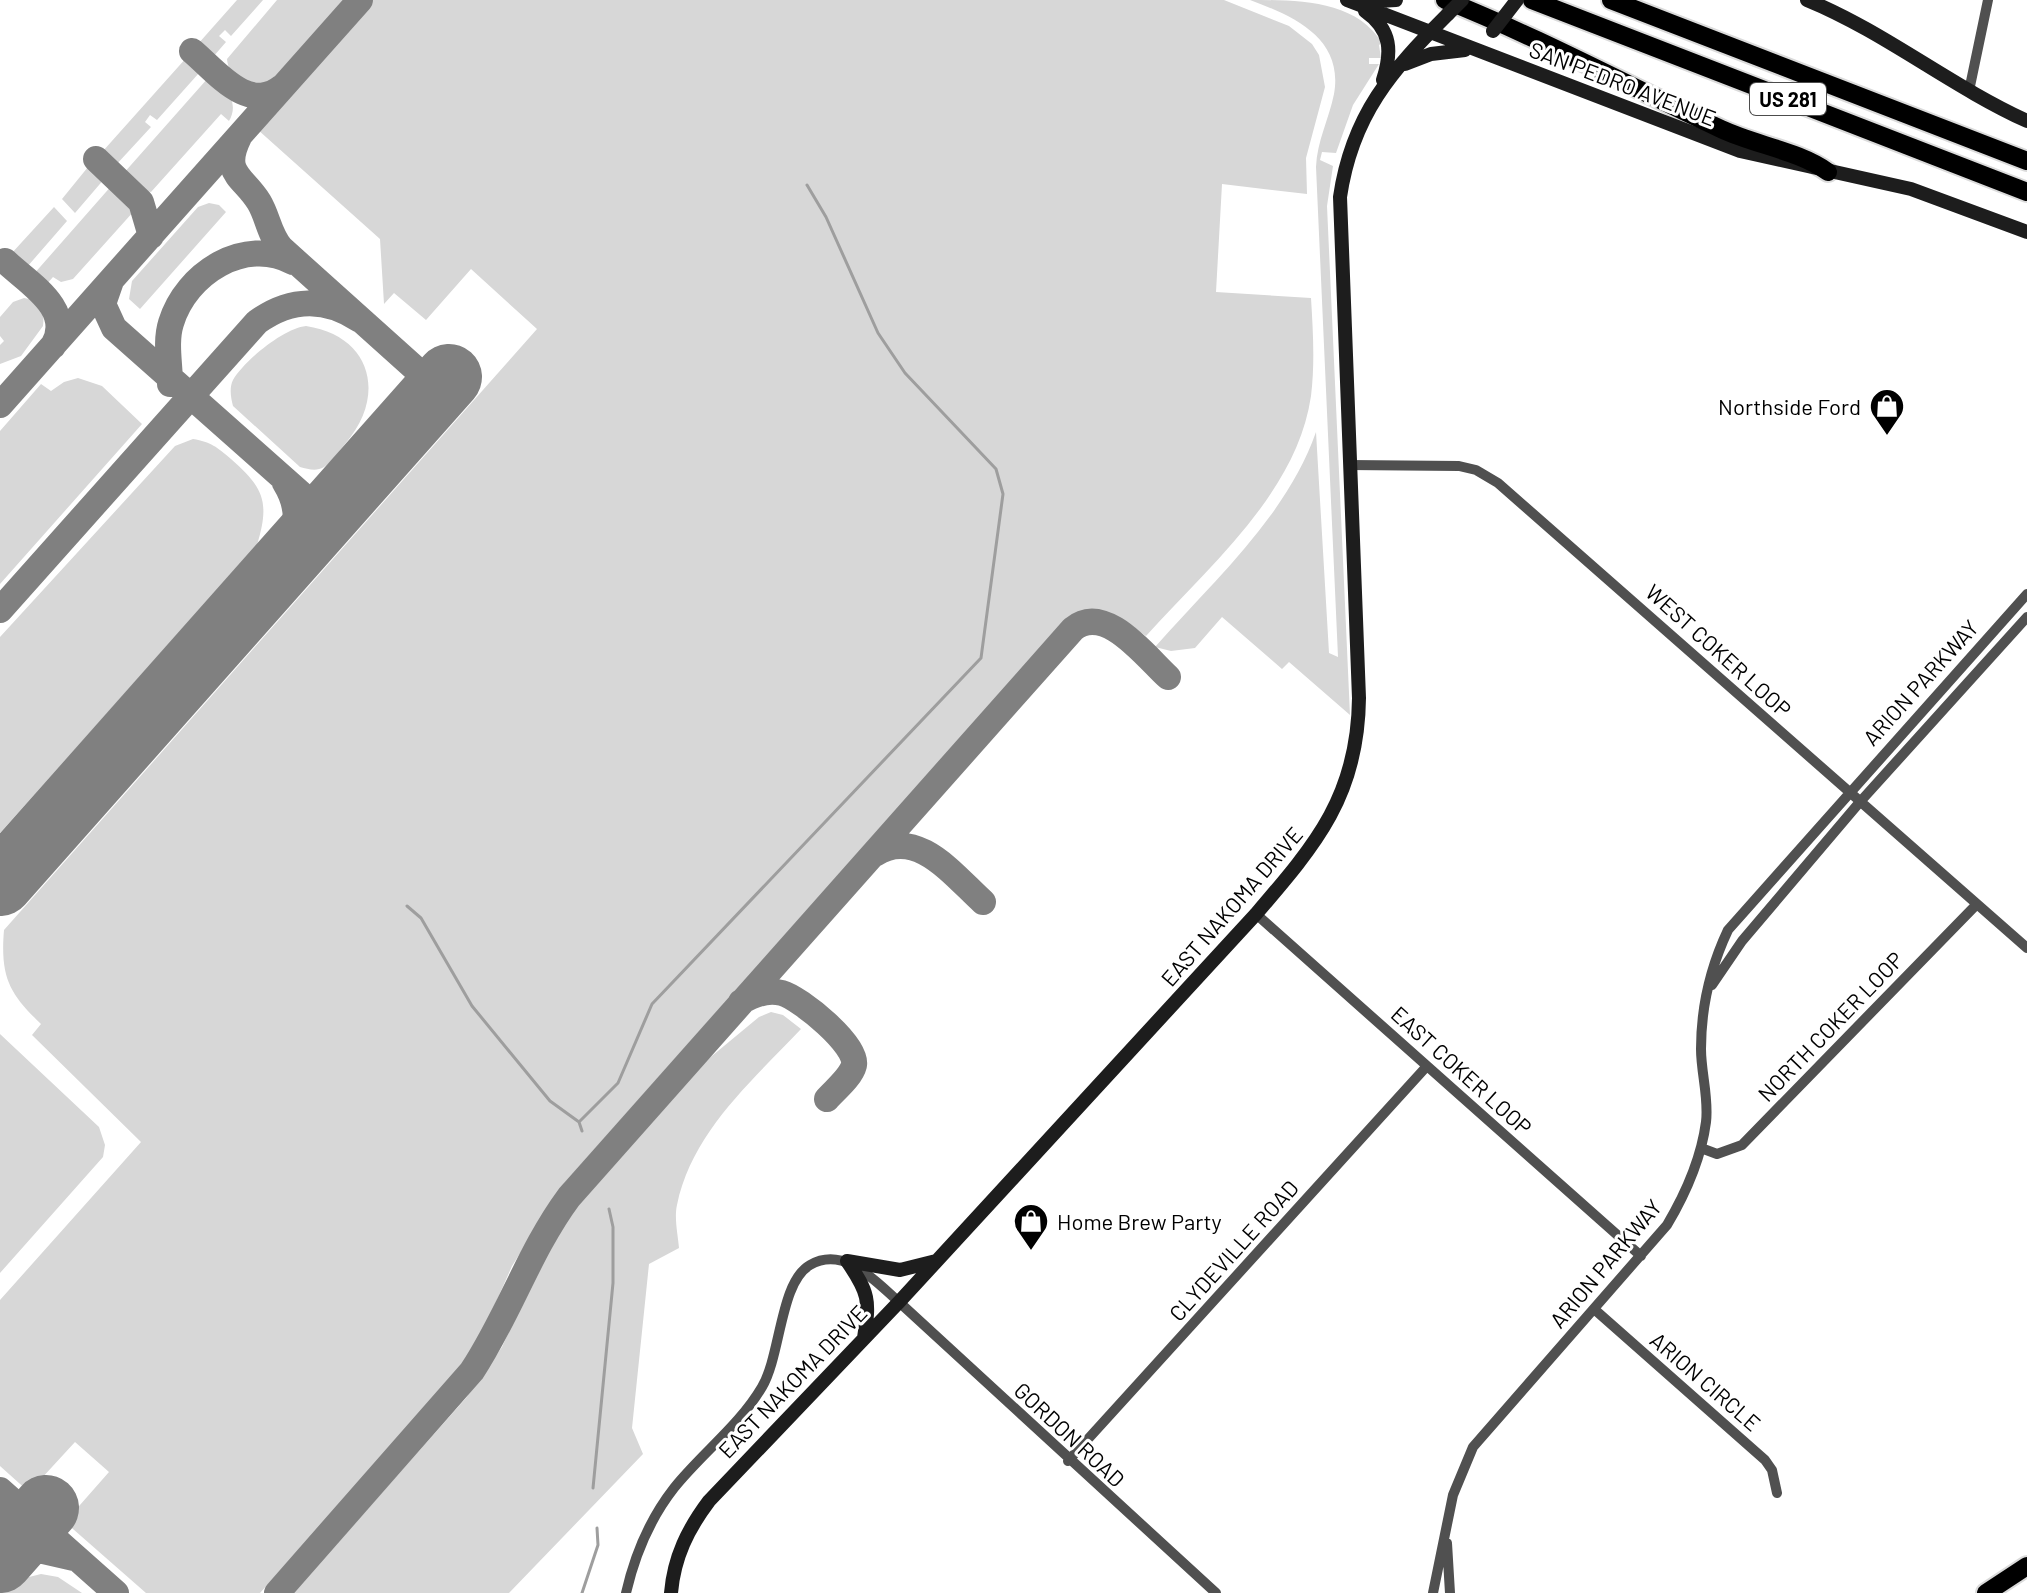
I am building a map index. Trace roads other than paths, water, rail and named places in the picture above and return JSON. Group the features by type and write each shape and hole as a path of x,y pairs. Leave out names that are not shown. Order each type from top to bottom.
{"highway":[{"name":"US 281","path":"1532,0 2027,192"},
{"name":"US 281","path":"1611,0 2027,161"},
{"path":"1446,7 1521,31 1738,137 1815,162 1828,172"},
{"path":"1986,1593 2027,1566"}],"main road":[{"path":"1349,1 1396,0"},
{"name":"EAST NAKOMA DRIVE","path":"671,1593 679,1553 692,1523 709,1501 899,1302 1256,914 1327,826 1343,793 1356,746 1359,698 1340,197 1355,133 1379,90 1430,33 1446,7 1462,0"},
{"path":"1505,61 1494,45 1493,31 1517,0"},
{"path":"1807,0 1869,29 1969,91 2027,121"},
{"path":"1349,1 1377,21 1388,39 1389,62 1379,90"},
{"name":"SAN PEDRO AVENUE","path":"1349,1 1740,151 1911,189 2027,232"},
{"path":"1397,68 1442,51 1477,50"},
{"path":"847,1261 900,1270 936,1261"},
{"path":"847,1261 867,1290 869,1305 864,1338"}],"street":[{"path":"1969,91 1988,0"},
{"name":"WEST COKER LOOP","path":"1349,465 1450,465 1476,470 1498,483 2027,948"},
{"name":"ARION PARKWAY","path":"1433,1593 1458,1477 1473,1447 1641,1256 1667,1225 1682,1199 1701,1148 1706,1120 1702,1030 1716,956 1728,930 1847,792 2027,594"},
{"name":"ARION PARKWAY","path":"1709,990 1742,941 1859,803 2027,617"},
{"path":"1999,624 2011,635"},
{"name":"NORTH COKER LOOP","path":"1701,1148 1717,1154 1742,1145 1977,904"},
{"name":"EAST COKER LOOP","path":"1256,914 1641,1256"},
{"name":"CLYDEVILLE ROAD","path":"1068,1461 1427,1066"},
{"path":"626,1593 634,1559 651,1521 674,1488 748,1409 763,1387 776,1356 795,1279 812,1263 847,1261"},
{"name":"GORDON ROAD","path":"847,1261 899,1302 1068,1461 1216,1593"},
{"name":"ARION CIRCLE","path":"1594,1309 1765,1460 1772,1470 1777,1493"},
{"name":"ARION PARKWAY","path":"1445,1527 1450,1593"}],"waterway":[{"path":"579,1122 618,1083 652,1004 981,658 1003,494 996,469 905,373 878,333 826,217 807,185"},
{"path":"407,906 421,918 472,1006 550,1101 579,1122 582,1131"},
{"path":"593,1488 613,1283 613,1227 609,1209"},
{"path":"582,1593 598,1545 597,1528"}],"place":[{"name":"Northside Ford","path":"1887,437"},
{"name":"Home Brew Party","path":"1031,1252"}]}
